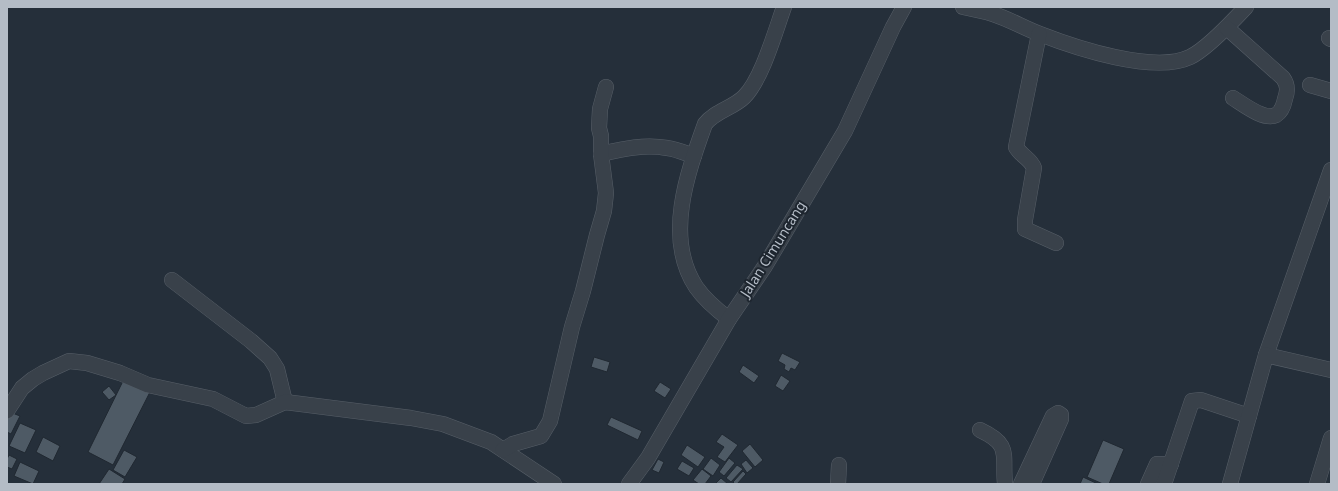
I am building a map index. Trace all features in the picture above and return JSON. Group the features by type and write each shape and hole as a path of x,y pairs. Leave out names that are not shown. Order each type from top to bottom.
{"street":[{"path":"729,319 707,301 697,288 685,267 682,254 682,204 684,190 694,156 708,120 744,97 754,83 772,41 784,7"},
{"name":"Jalan Cimuncang","path":"630,484 648,458 729,319 765,266 845,131 893,27 904,7"},
{"path":"963,7 993,10 1039,34 1089,50 1130,60 1171,62 1178,62 1192,56 1227,28 1246,7"},
{"path":"1227,28 1283,78 1287,88 1284,104 1280,112 1276,115 1270,116 1258,113 1233,98"},
{"path":"1039,34 1016,147 1019,153 1031,163 1034,168 1024,220 1025,229 1056,243"},
{"path":"1310,85 1331,91"},
{"path":"503,450 513,444 541,436 550,421 572,327 604,211 606,193 599,128 600,109 606,87"},
{"path":"601,154 634,147 656,146 669,148 694,156"},
{"path":"1230,484 1266,355 1325,207 1331,170"},
{"path":"172,280 251,341 270,358 277,369 285,402"},
{"path":"1266,355 1331,370"},
{"path":"7,412 22,388 33,378 69,361 86,363 120,372 148,385 213,399 246,416 256,415 285,402 411,418 443,424 491,442 554,484"},
{"path":"1164,484 1192,401 1201,400 1249,416"},
{"path":"1021,484 1053,416 1058,413 1061,415 1061,420 1032,484"},
{"path":"980,430 1000,442 1004,451 1004,484"},
{"path":"1317,484 1331,438"},
{"path":"1148,484 1157,464 1171,464"},
{"path":"838,484 839,465"}],"building":[{"path":"782,353 800,362 795,370 791,368 789,372 784,369 785,365 778,361"},
{"path":"594,357 610,362 607,372 591,367"},
{"path":"743,365 759,376 754,383 739,372"},
{"path":"781,375 790,381 783,391 775,386"},
{"path":"124,379 150,392 113,465 88,452"},
{"path":"660,382 671,389 665,398 654,391"},
{"path":"109,386 116,395 109,400 102,392"},
{"path":"10,412 20,416 11,434 7,432 7,418"},
{"path":"611,417 642,431 638,440 607,425"},
{"path":"20,423 36,430 25,453 9,446"},
{"path":"722,434 738,445 725,462 717,457 724,447 716,442"},
{"path":"43,437 60,446 53,461 36,452"},
{"path":"1103,440 1124,449 1109,484 1103,484 1087,477"},
{"path":"750,444 763,460 755,467 742,451"},
{"path":"687,445 705,457 698,467 681,455"},
{"path":"124,450 137,457 125,477 113,470"},
{"path":"9,455 17,459 12,469 7,467 7,459"},
{"path":"711,458 720,465 713,476 703,469"},
{"path":"729,458 735,463 724,476 719,472"},
{"path":"658,459 664,462 659,473 652,470"},
{"path":"746,460 753,468 747,473 741,464"},
{"path":"682,461 694,468 689,476 677,469"},
{"path":"20,462 39,471 33,484 14,476"},
{"path":"737,465 743,469 731,482 726,478"},
{"path":"109,469 125,479 122,484 99,484"},
{"path":"702,469 711,476 705,484 699,484 693,480"},
{"path":"743,471 746,474 737,484 735,484 733,482"},
{"path":"1083,477 1098,484 1080,484"},
{"path":"721,478 728,484 715,484"}]}
